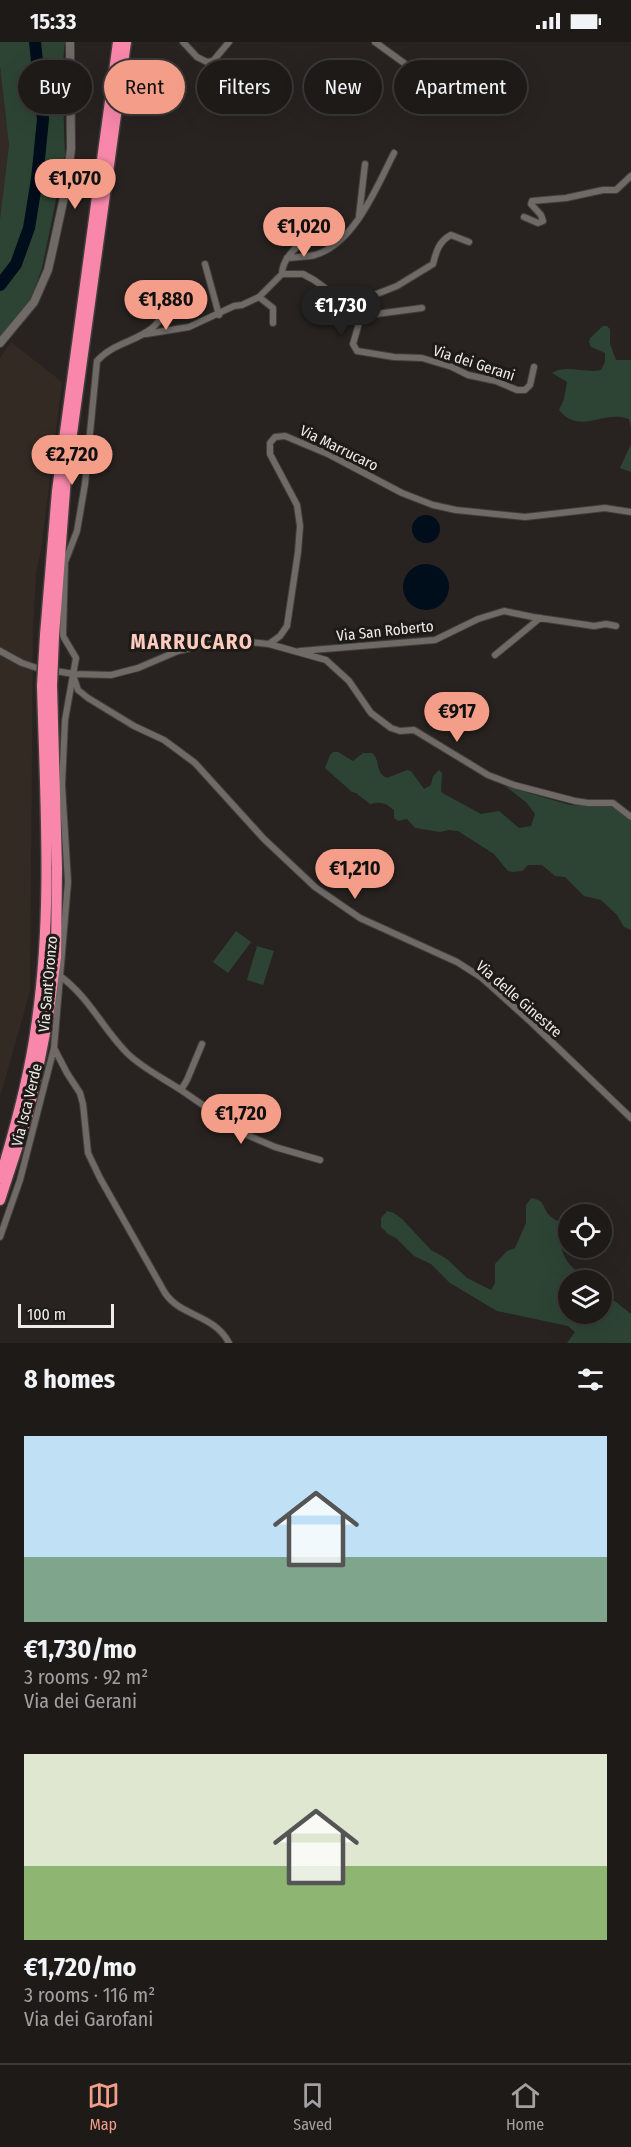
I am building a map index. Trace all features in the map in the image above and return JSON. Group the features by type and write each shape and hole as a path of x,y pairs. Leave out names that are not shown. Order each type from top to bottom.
{"highway":[{"path":"50,635 50,553 59,467 118,42"},
{"path":"0,1178 26,1083 42,979 46,895 47,685 50,635 66,477 126,42"},
{"path":"0,1200 27,1118 48,1018 56,957 57,868 47,685"}],"street":[{"path":"0,342 34,302 48,270 66,188 71,149 69,52 72,42"},
{"path":"183,42 197,57 207,62 213,61 229,42"},
{"path":"375,42 400,60"},
{"path":"287,258 315,255 333,245 347,232 371,202 394,153"},
{"path":"359,217 365,164"},
{"path":"524,217 538,223 543,221 541,215 531,204 532,201 616,190 631,176"},
{"path":"142,334 189,327 259,297 282,274 282,266 287,258 309,235"},
{"path":"354,303 397,285 433,264 439,245 445,238 451,235 470,242"},
{"path":"205,264 219,315"},
{"path":"282,274 303,274 354,303 361,316 422,308"},
{"path":"259,297 273,308 273,323"},
{"path":"74,674 76,658 63,636 65,562 77,531 85,484 95,370 103,354 154,327 170,306"},
{"name":"Via dei Gerani","path":"361,316 353,344 357,351 364,354 422,358 452,367 468,375 496,381 517,390 525,390 530,385 534,367"},
{"name":"Via Marrucaro","path":"269,644 280,636 287,626 300,526 297,505 270,454 270,443 275,437 285,436 328,454 402,493 433,505 456,510 525,517 605,508 631,512"},
{"name":"Via San Roberto","path":"294,652 435,640 478,619 504,611 594,626 606,624 616,626"},
{"path":"495,655 540,618"},
{"path":"0,651 37,668 74,674 111,675 138,668 178,651 202,645 250,642 269,644 326,660 349,681 371,713 391,728 400,731 414,730 488,775 514,785 588,803 613,803 631,817"},
{"name":"Via Sant'Oronzo","path":"74,674 65,720 62,785 68,882 54,1048 80,1093 86,1140 91,1159 165,1293 175,1306 208,1321 226,1337 229,1343"},
{"name":"Via delle Ginestre","path":"74,674 78,690 88,698 134,726 164,740 195,763 264,839 315,887 360,918 457,962 482,978 631,1118"},
{"path":"60,976 90,1004 129,1055 245,1134 275,1147 320,1160"},
{"path":"181,1090 202,1044"},
{"name":"Via Isca Verde","path":"0,1237 20,1180 54,1048"}],"shaded area":[{"path":"0,66 9,145 0,219"},
{"path":"11,342 62,382 41,550 36,572 33,629 30,991 0,1097 0,358"}],"green space":[{"path":"0,42 65,42 63,60 18,60 18,114 64,114 65,156 42,268 31,299 0,336 0,219 9,145 0,66"},
{"path":"603,326 610,329 610,344 616,360 631,360 631,428 629,419 610,417 584,422 575,421 559,410 567,382 552,373 563,369 601,370 605,362 605,353 591,347 589,342 590,338"},
{"path":"631,444 631,472 620,468"},
{"path":"333,752 338,752 353,761 363,753 372,753 380,773 387,778 407,770 411,771 424,789 431,785 433,776 439,770 442,773 441,791 444,794 481,814 499,811 519,828 531,826 535,814 527,803 505,786 570,805 614,807 622,811 631,821 631,930 624,927 617,915 601,900 584,896 565,877 555,876 542,865 528,865 522,871 508,871 494,854 458,831 440,832 415,828 407,819 398,821 394,818 394,810 386,804 370,804 352,792 325,768"},
{"path":"236,931 251,942 228,973 213,962"},
{"path":"257,946 274,951 263,985 247,980"},
{"path":"531,1198 536,1199 541,1202 549,1215 558,1221 558,1258 566,1258 575,1270 558,1270 558,1324 497,1311 450,1283 431,1264 414,1256 381,1227 381,1218 387,1211 394,1213 431,1250 447,1259 467,1278 491,1290 495,1283 495,1264 507,1251 515,1248 526,1223 526,1205"},
{"path":"612,1299 631,1314 631,1343 567,1343 575,1332 568,1326 559,1324 612,1324"}],"water":[{"path":"426,515 436,519 440,529 436,539 426,543 416,539 412,529 416,519"},
{"path":"431,564 443,570 448,578 448,596 443,604 435,609 421,610 413,607 406,600 403,582 406,574 413,567"}],"waterway":[{"path":"0,285 16,264 29,228 37,179 43,119 35,42"}],"district":[{"name":"MARRUCARO","path":"192,642"}]}
